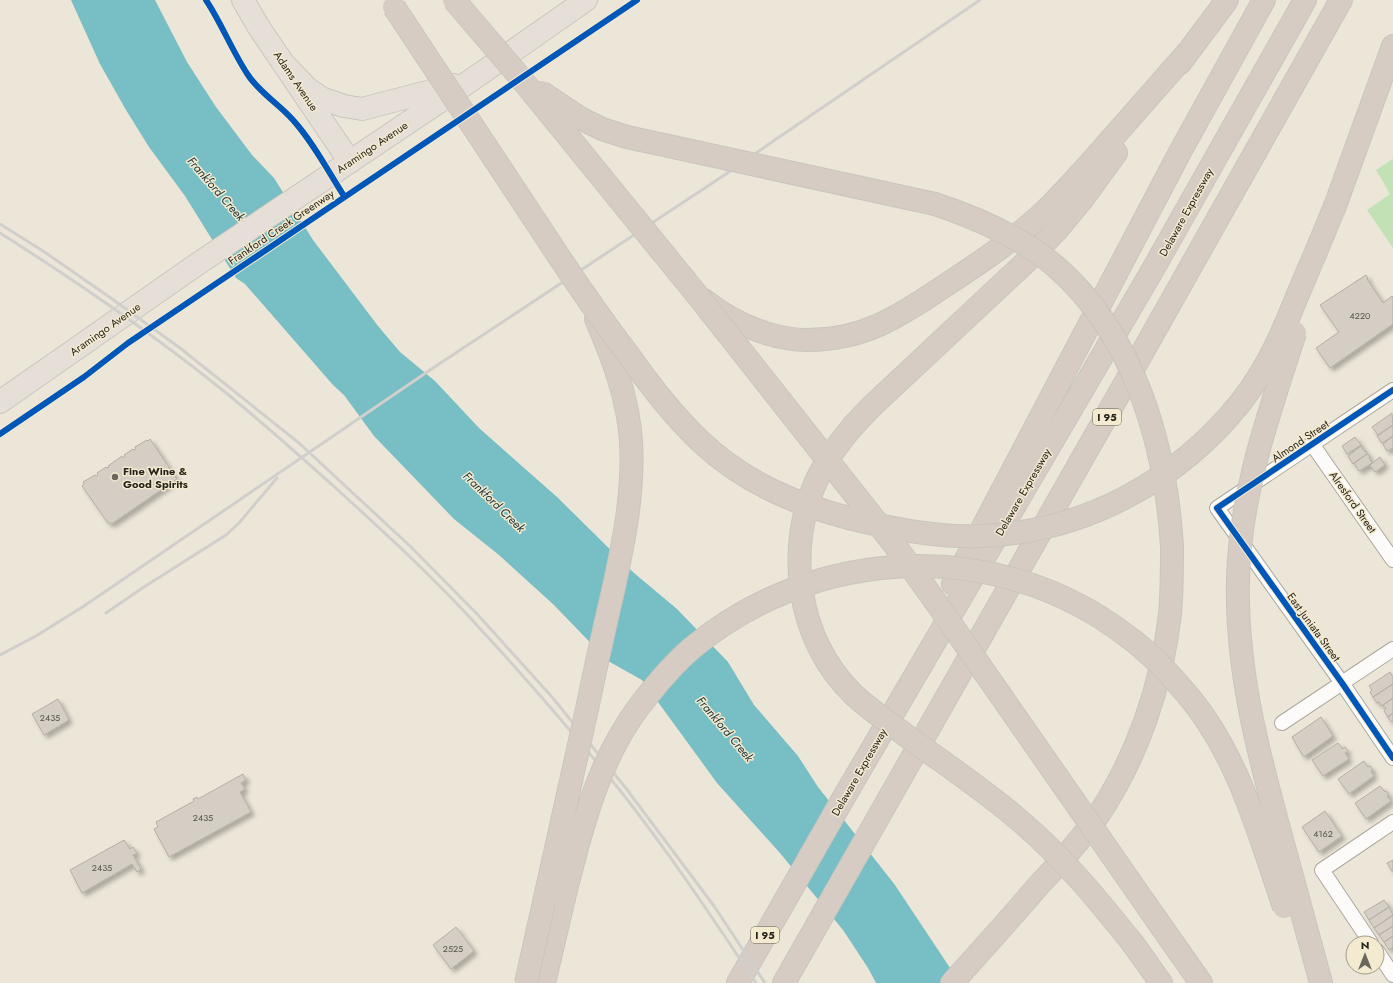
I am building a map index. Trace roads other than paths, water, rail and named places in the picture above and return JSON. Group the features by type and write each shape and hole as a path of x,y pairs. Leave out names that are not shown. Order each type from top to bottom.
{"highway":[{"path":"454,0 519,76 698,296 901,554 1201,983"},
{"path":"1162,983 1090,890 1067,864 1043,841 991,798 874,712 854,695 838,678 825,659 815,640 806,612 800,576 799,554 806,513 817,481 828,459 854,425 871,407 1027,261 1056,231 1110,162 1227,0"},
{"path":"844,797 994,504 1180,152 1264,0"},
{"name":"Delaware Expressway","path":"738,983 844,797 1152,271 1305,0"},
{"name":"I 95","path":"784,983 1341,0"},
{"path":"392,4 589,303 656,393 678,419 702,443 729,466 758,484 792,500 831,513 870,523 910,531 968,536 1015,533 1050,527 1082,517 1112,504 1141,489 1172,468 1198,448 1221,424 1241,402 1260,376 1274,349 1335,206"},
{"path":"1310,983 1246,694 1240,639 1238,579 1241,541 1247,498 1269,412 1335,206 1393,46"},
{"path":"698,296 729,317 768,333 792,339 827,339 847,336 886,323 987,258 1038,217 1068,188 1188,52"},
{"path":"519,76 580,118 602,129 627,137 935,204 984,222 1032,249 1072,282 1104,323 1120,348 1148,413 1162,462 1168,501 1172,547 1172,581 1169,615 1159,675 1139,736 1113,790 1097,816 1078,842 958,976"},
{"path":"526,983 624,540 630,503 632,472 631,448 620,381 611,353 589,303"},
{"path":"544,983 578,842 596,785 607,758 621,733 638,709 672,667 690,650 735,617 782,593 827,578 862,570 918,566 944,567 999,576 1025,583 1080,606 1126,635 1147,652 1186,694 1221,742 1292,904 1321,983"}],"main road":[{"name":"Adams Avenue","path":"243,0 258,26 350,162"},
{"name":"Aramingo Avenue","path":"0,402 196,265 470,81 586,0"},
{"path":"286,66 308,89 323,99 344,106 362,109 470,81"}],"street":[{"name":"Almond Street","path":"1217,508 1392,392"},
{"name":"Alresford Street","path":"1312,444 1393,560"},
{"name":"East Juniata Street","path":"1217,508 1342,683 1393,758"},
{"path":"1282,724 1393,649"},
{"path":"1366,935 1322,870 1393,822"},
{"path":"1385,963 1393,975"}],"water":[{"name":"Frankford Creek","path":"71,0 155,0 187,62 216,107 252,155 274,178 313,240 378,326 400,352 435,381 479,428 557,497 634,573 677,609 728,662 754,705 798,756 818,787 895,885 960,983 876,983 843,930 780,853 717,783 642,680 608,661 554,605 499,555 454,519 374,436 344,395 333,385 245,284 236,278 185,196 149,147 126,110 100,64"}],"railway":[{"path":"0,655 36,636 84,606 430,370 726,174 980,0"},
{"path":"0,224 43,251 180,348 299,443 411,547 478,615 552,697 625,787 714,906 765,983"},
{"path":"0,233 112,308 167,347 220,388 324,478 425,571 511,663 566,725 619,789 672,860 756,983"},
{"path":"106,613 226,535 239,523 277,478"}],"place":[{"name":"Fine Wine & Good Spirits","path":"115,477"}]}
